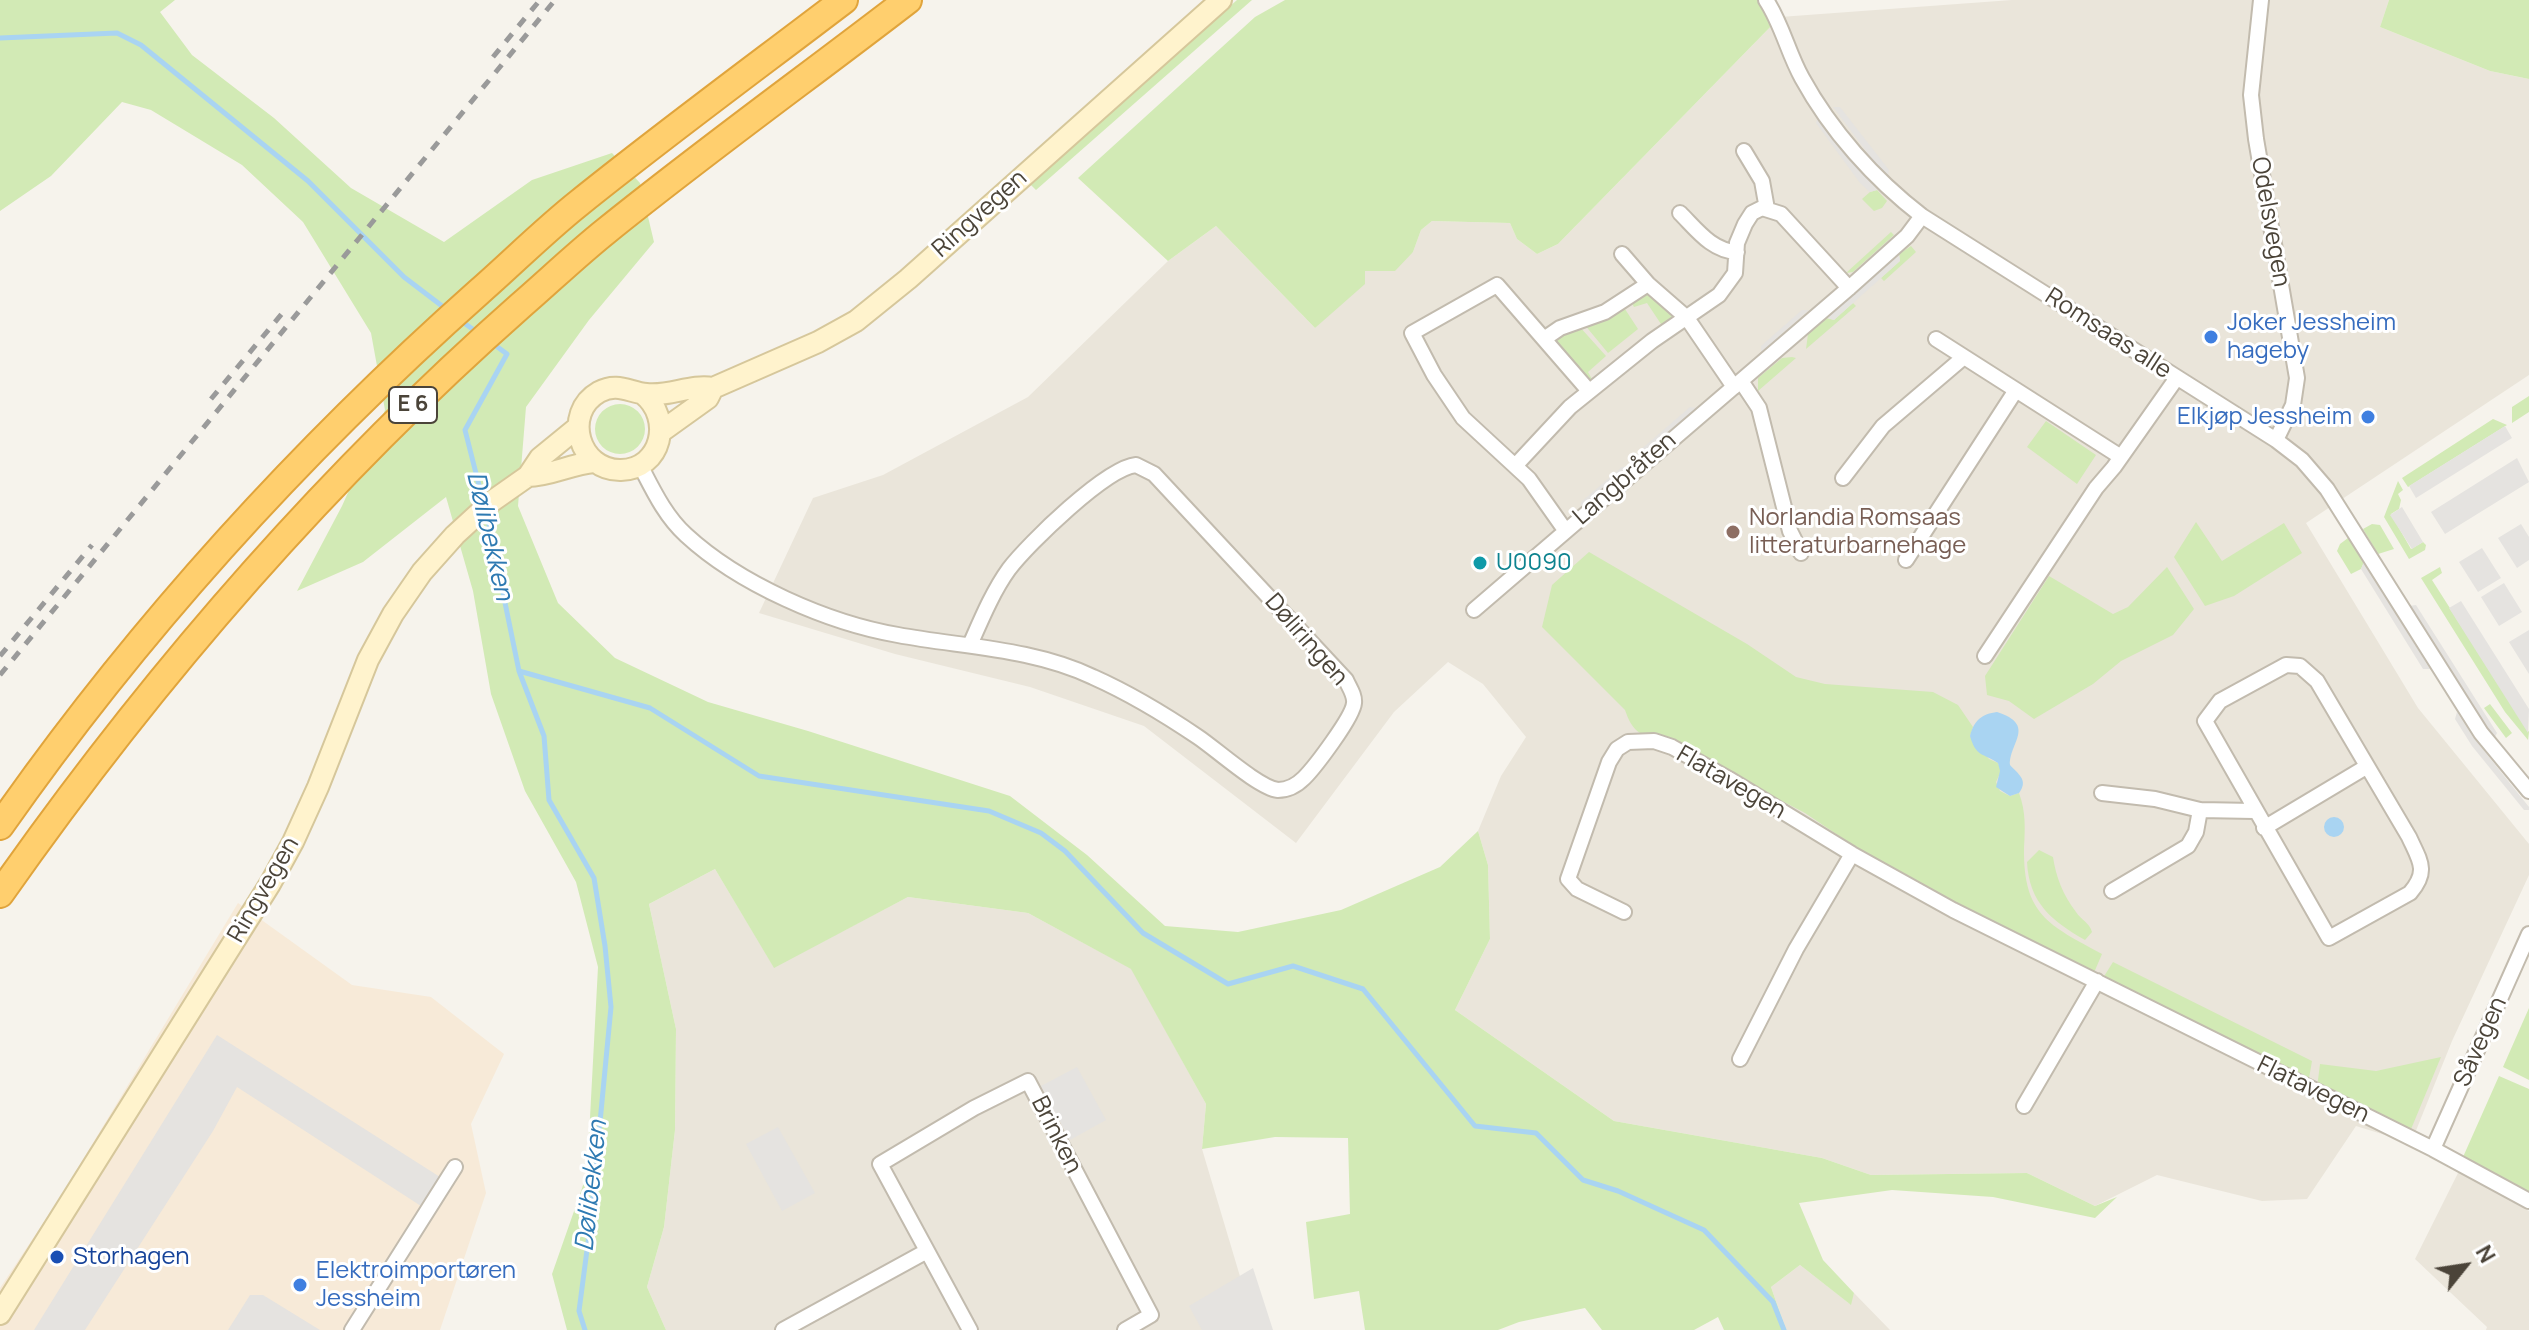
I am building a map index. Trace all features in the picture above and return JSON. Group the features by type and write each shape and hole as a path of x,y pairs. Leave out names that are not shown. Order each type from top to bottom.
{"highway":[{"name":"E 6","path":"0,826 96,697 171,604 280,483 420,344 578,204 844,0"},
{"name":"E 6","path":"0,894 127,721 200,632 311,507 446,372 605,232 908,0"}],"main road":[{"name":"Ringvegen","path":"643,394 702,386 713,388 818,342 856,321 919,269 1221,0"},
{"path":"623,387 643,394 658,411 662,431 653,454 640,465 625,470 612,470 594,462 581,444 578,427 585,406 602,390 623,387"},
{"name":"Ringvegen","path":"662,431 708,398 713,388"},
{"name":"Ringvegen","path":"0,1314 270,884 318,787 368,660 393,614 422,572 455,535 491,502 528,476 540,458 578,427"},
{"name":"Ringvegen","path":"528,476 538,476 575,463 594,462"}],"street":[{"name":"Romsaas alle","path":"1766,0 1799,72 1819,104 1877,178 1922,216 2276,440 2316,474 2481,733 2529,791"},
{"name":"Odelsvegen","path":"2261,0 2251,95 2297,378 2293,405 2276,440"},
{"path":"1744,151 1762,181 1767,209"},
{"path":"1515,466 1543,433 1589,391 1729,285 1735,273 1737,243 1752,213 1762,208 1781,214 1849,288"},
{"path":"1680,213 1714,246 1737,252"},
{"name":"Langbråten","path":"1474,610 1849,288 1907,236 1922,216"},
{"path":"1622,254 1648,284 1687,318 1759,408 1790,531 1801,553"},
{"path":"1544,339 1560,328 1605,312 1648,284"},
{"path":"1565,530 1529,479 1463,418 1434,375 1412,333 1497,285 1589,391"},
{"path":"1936,339 2121,457"},
{"path":"1843,478 1883,426 1964,357"},
{"path":"1985,656 2096,488 2176,379"},
{"path":"1906,560 2016,390"},
{"name":"Døliringen","path":"640,465 667,514 685,534 748,579 797,604 859,626 1043,660 1090,675 1134,697 1198,737 1272,789 1290,789 1305,778 1354,706 1354,697 1346,680 1154,474 1136,465 1116,471 1034,541 1008,570 970,645"},
{"path":"2286,665 2300,666 2317,681 2366,767 2409,837 2421,862 2422,873 2420,882 2410,893 2329,938 2205,721 2220,701 2286,665"},
{"name":"Flatavegen","path":"1624,912 1577,889 1568,879 1609,762 1617,749 1628,742 1654,741 1672,747 1729,779 1852,854 1953,910 2433,1149 2529,1201"},
{"path":"2264,828 2366,767"},
{"path":"2102,793 2155,799 2200,810 2254,811"},
{"path":"2112,891 2188,846 2196,832 2200,810"},
{"path":"1740,1059 1796,949 1852,854"},
{"name":"Såvegen","path":"2433,1149 2529,934"},
{"path":"2024,1106 2097,981"},
{"name":"Brinken","path":"970,1330 880,1164 974,1108 1028,1081 1151,1315 1125,1330"},
{"path":"352,1330 455,1167"},
{"path":"783,1330 927,1251"}],"shaded area":[{"path":"2012,0 2389,0 2380,27 2490,71 2529,79 2529,375 2306,523 2418,708 2529,844 2529,875 2452,1041 2411,1143 2356,1126 2307,1199 2262,1201 2157,1175 2095,1206 2027,1173 1871,1175 1822,1158 1614,1121 1455,1010 1490,939 1488,865 1478,831 1501,776 1526,737 1483,684 1448,662 1394,712 1296,843 1144,726 1030,687 895,654 759,613 813,498 883,475 1028,397 1168,261 1216,226 1315,328 1365,271 1413,252 1421,230 1432,221 1510,223 1517,239 1537,254 1558,244 1780,17"},
{"path":"1833,107 1840,107 1889,170 1887,179"},
{"path":"1818,117 1877,190 1870,192 1860,183 1816,123"},
{"path":"1899,253 1900,261 1834,320 1825,317"},
{"path":"1802,310 1809,310 1761,352 1761,346"},
{"path":"1690,407 1697,408 1637,460 1638,452"},
{"path":"2505,426 2512,438 2416,498 2409,486"},
{"path":"2517,458 2529,482 2445,534 2431,512"},
{"path":"1622,467 1629,467 1580,510 1581,502"},
{"path":"2402,507 2423,542 2412,549 2390,515"},
{"path":"2521,524 2529,537 2529,560 2517,568 2498,538"},
{"path":"2482,548 2501,578 2478,592 2459,562"},
{"path":"2364,562 2430,669 2423,669 2361,569"},
{"path":"2504,583 2522,612 2499,626 2481,597"},
{"path":"2461,601 2529,709 2528,733 2449,608"},
{"path":"2416,605 2497,733 2494,739 2409,606"},
{"path":"2529,630 2529,674 2509,642"},
{"path":"2457,712 2529,810 2524,810 2472,746 2455,719"},
{"path":"715,869 774,967 908,897 1028,913 1132,969 1206,1104 1202,1149 1256,1330 666,1330 647,1287 664,1227 675,1130 676,1029 649,904"},
{"path":"238,903 352,985 431,997 504,1054 471,1124 486,1193 440,1330 0,1330 0,1288 59,1199"},
{"path":"217,1035 440,1177 421,1206 237,1087 213,1131 85,1330 34,1330"},
{"path":"1077,1067 1106,1120 1070,1140 1041,1086"},
{"path":"778,1127 815,1193 782,1211 746,1144"},
{"path":"2459,1171 2529,1211 2529,1330 2486,1330 2487,1327 2415,1259"},
{"path":"1800,1265 1850,1304 1854,1293 1890,1330 1786,1330 1771,1287"},
{"path":"1253,1268 1273,1330 1202,1330 1189,1306"},
{"path":"250,1295 263,1295 320,1330 228,1330"}],"green space":[{"path":"0,0 175,0 160,12 192,55 274,118 351,188 444,242 532,180 612,153 640,183 654,242 589,320 526,407 518,506 558,603 615,658 708,702 1010,796 1087,855 1165,926 1238,932 1341,910 1440,867 1478,831 1488,865 1490,939 1455,1010 1614,1121 1822,1158 1871,1175 2027,1173 2095,1206 2117,1197 2095,1218 1993,1197 1892,1190 1799,1203 1823,1260 1854,1293 1851,1305 1800,1265 1771,1287 1786,1330 1724,1330 1718,1317 1694,1330 1602,1330 1585,1308 1519,1322 1498,1330 1365,1330 1359,1291 1314,1299 1306,1222 1350,1214 1348,1138 1275,1137 1202,1149 1206,1104 1131,969 1028,913 908,897 774,968 715,869 649,904 676,1029 675,1130 664,1227 647,1287 666,1330 567,1330 552,1274 587,1174 598,967 576,882 525,791 491,694 473,591 446,497 363,562 297,591 342,506 385,410 371,333 303,222 242,165 151,110 122,102 51,176 0,211"},
{"path":"1237,0 1252,0 1036,190 1030,184"},
{"path":"1285,0 1762,0 1780,17 1558,244 1537,254 1517,239 1510,223 1432,221 1421,230 1413,252 1395,271 1365,271 1365,284 1315,328 1216,226 1168,261 1078,178 1255,17"},
{"path":"2389,0 2529,0 2529,79 2490,71 2380,27"},
{"path":"1877,190 1887,201 1882,208 1874,211 1862,199"},
{"path":"1891,232 1894,235 1853,272 1846,273"},
{"path":"1911,246 1916,252 1884,281 1881,278 1900,261 1899,254"},
{"path":"1649,293 1676,317 1663,327 1647,303 1634,307 1631,301"},
{"path":"1853,303 1856,306 1806,349 1808,334 1826,318 1834,320"},
{"path":"1623,306 1638,329 1608,353 1584,324"},
{"path":"1579,326 1606,356 1588,372 1593,381 1586,379 1555,344 1556,337"},
{"path":"1782,358 1796,358 1758,391 1758,378"},
{"path":"2529,396 2529,412 2512,423 2512,407"},
{"path":"610,405 630,405 644,419 644,439 630,453 610,453 596,439 596,419"},
{"path":"2493,419 2507,425 2408,487 2402,478"},
{"path":"2046,421 2096,455 2077,484 2027,447"},
{"path":"2398,481 2403,490 2398,494 2401,500 2399,509 2391,514 2411,549 2423,542 2426,545 2425,550 2409,559 2384,517"},
{"path":"2196,522 2222,561 2284,523 2302,553 2234,596 2205,606 2174,557"},
{"path":"2372,524 2380,525 2394,549 2378,554 2363,529"},
{"path":"2348,538 2364,562 2361,569 2351,574 2337,551"},
{"path":"1589,552 1747,644 1796,677 1825,684 1933,692 1958,705 1973,727 1970,736 1989,759 1998,763 2001,771 1996,782 2000,791 2010,796 2019,793 2024,820 2025,871 2034,903 2067,935 2102,954 2093,975 1939,897 1805,813 1660,737 1637,731 1625,710 1542,627 1552,585"},
{"path":"2167,567 2194,609 2173,635 2121,661 2093,684 2034,719 2009,701 1987,695 1985,676 2049,576 2113,614 2128,607"},
{"path":"2440,567 2442,573 2432,580 2529,732 2528,740 2505,712 2421,578"},
{"path":"2490,704 2512,733 2506,738 2484,708"},
{"path":"2039,850 2053,857 2058,879 2071,906 2091,929 2085,940 2053,918 2032,889 2027,862"},
{"path":"2113,962 2312,1061 2308,1084 2103,978"},
{"path":"2529,1008 2529,1080 2503,1067"},
{"path":"2441,1057 2409,1134 2317,1088 2320,1064 2376,1071"},
{"path":"2499,1076 2529,1089 2529,1195 2463,1157"}],"water":[{"path":"1997,712 2009,717 2018,729 2010,765 2023,784 2019,793 2010,796 1996,787 2000,771 1998,763 1981,754 1970,736 1979,719"},
{"path":"2334,817 2341,820 2344,827 2341,834 2334,837 2327,834 2324,827 2327,820"}],"waterway":[{"name":"Dølibekken","path":"0,38 117,33 141,45 308,181 404,277 446,309"},
{"name":"Dølibekken","path":"460,320 478,333"},
{"name":"Dølibekken","path":"483,501 465,430 507,354 492,343"},
{"name":"Dølibekken","path":"487,515 519,671 544,736 549,800 594,878 605,946 611,1007 579,1311 585,1330"},
{"path":"519,671 650,708 759,776 989,811 1041,833 1065,851 1143,933 1228,984 1293,966 1363,989 1475,1126 1536,1133 1583,1180 1618,1191 1704,1230 1773,1302 1784,1330"}],"railway":[{"path":"493,57 540,0"},
{"path":"0,675 555,0"},
{"path":"211,399 285,310"},
{"path":"0,656 92,545"}],"place":[{"name":"Joker Jessheim hageby","path":"2211,337"},
{"name":"Elkjøp Jessheim","path":"2368,417"},
{"name":"Norlandia Romsaas litteraturbarnehage","path":"1733,532"},
{"name":"U0090","path":"1480,563"},
{"name":"Storhagen","path":"57,1257"},
{"name":"Elektroimportøren Jessheim","path":"300,1285"}]}
